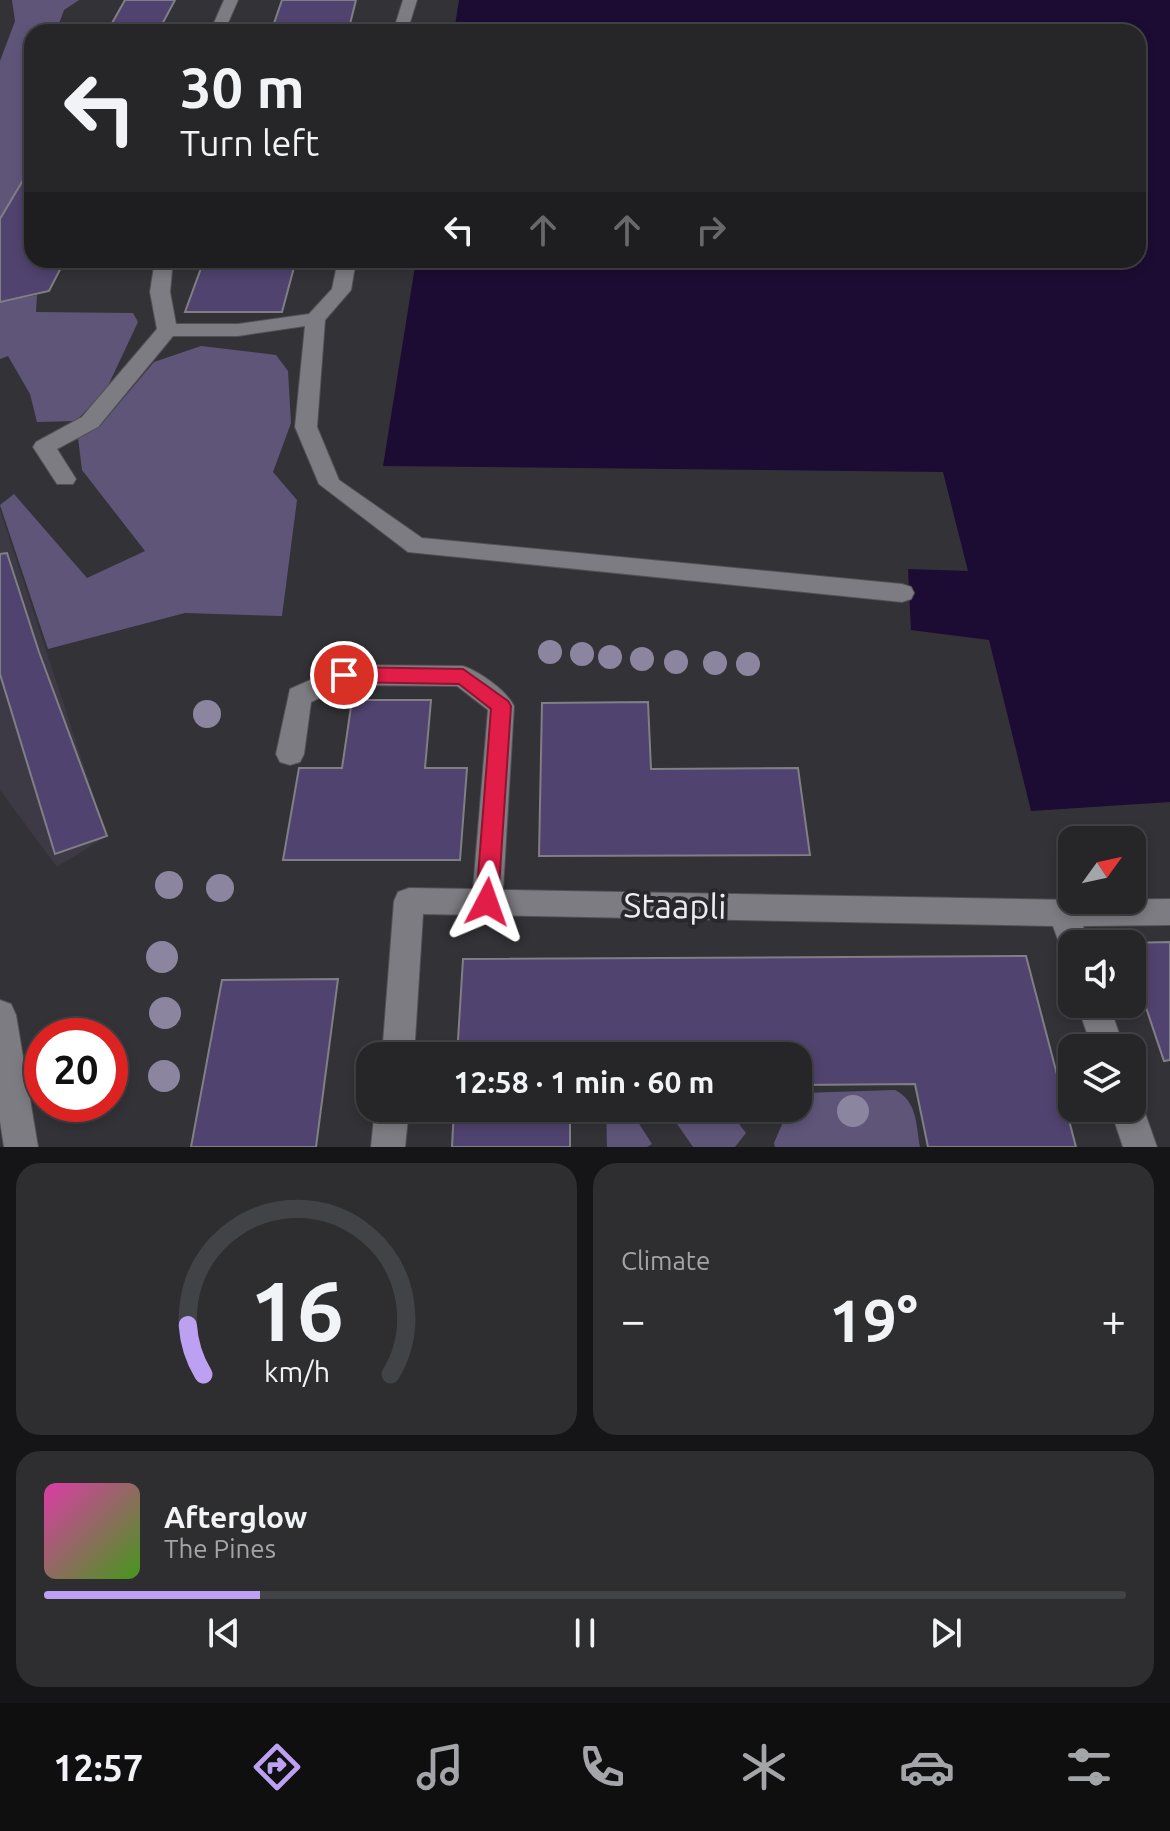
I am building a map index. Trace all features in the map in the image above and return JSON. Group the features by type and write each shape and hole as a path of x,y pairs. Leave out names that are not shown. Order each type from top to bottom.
{"street":[{"path":"220,24 231,0"},
{"path":"402,24 410,0"},
{"path":"163,268 160,292 167,330"},
{"path":"345,268 341,290 315,319 306,427 330,484 416,546 902,593"},
{"path":"167,330 238,330 315,319"},
{"path":"65,479 44,447 90,422 167,330"},
{"path":"290,754 299,696 344,675 463,676 501,706 487,902"},
{"name":"Staapli","path":"399,1042 409,901 1058,913"},
{"name":"Staapli","path":"1146,912 1170,912"},
{"path":"0,1015 21,1147"},
{"path":"388,1147 391,1122"},
{"path":"1132,1122 1140,1147"}],"shaded area":[{"path":"12,0 79,0 64,10 59,24 24,24 24,188 0,229 0,61 15,21"},
{"path":"459,0 1170,0 1170,802 1031,811 989,640 911,630 908,569 968,571 943,472 383,466 415,268 1146,268 1146,24 455,24"},
{"path":"37,295 36,312 133,313 138,322 106,390 76,421 37,422 30,394 8,356 0,359 0,302"},
{"path":"201,346 276,355 288,371 291,423 273,472 297,500 282,616 185,613 48,649 0,505 14,494 87,578 145,551 82,470 78,438 100,426 154,362"},
{"path":"0,510 107,836 57,867 0,790"},
{"path":"895,1090 912,1107 920,1147 775,1147 783,1122 812,1122 812,1093"},
{"path":"606,1122 638,1122 652,1144 647,1147 607,1147"},
{"path":"676,1122 738,1122 746,1133 735,1147 693,1147"}],"building":[{"path":"125,0 175,0 162,24 112,24"},
{"path":"282,0 356,0 350,24 274,24"},
{"path":"24,178 24,268 61,268 49,291 0,302 0,219"},
{"path":"201,268 294,268 282,312 185,312"},
{"path":"7,553 39,652 107,836 55,854 0,674 0,554"},
{"path":"352,700 431,700 425,768 467,768 460,860 283,860 299,768 342,768"},
{"path":"648,702 651,769 798,768 810,855 539,856 542,703"},
{"path":"1170,942 1170,1060 1164,1061 1146,1008 1146,943"},
{"path":"1026,956 1058,1078 1058,1122 1069,1122 1076,1147 928,1147 915,1084 812,1085 812,1042 458,1042 463,959"},
{"path":"338,979 316,1147 191,1147 222,980"},
{"path":"453,1122 570,1122 570,1147 452,1147"}],"route":[{"path":"344,675 463,676 501,706 487,902"}]}
